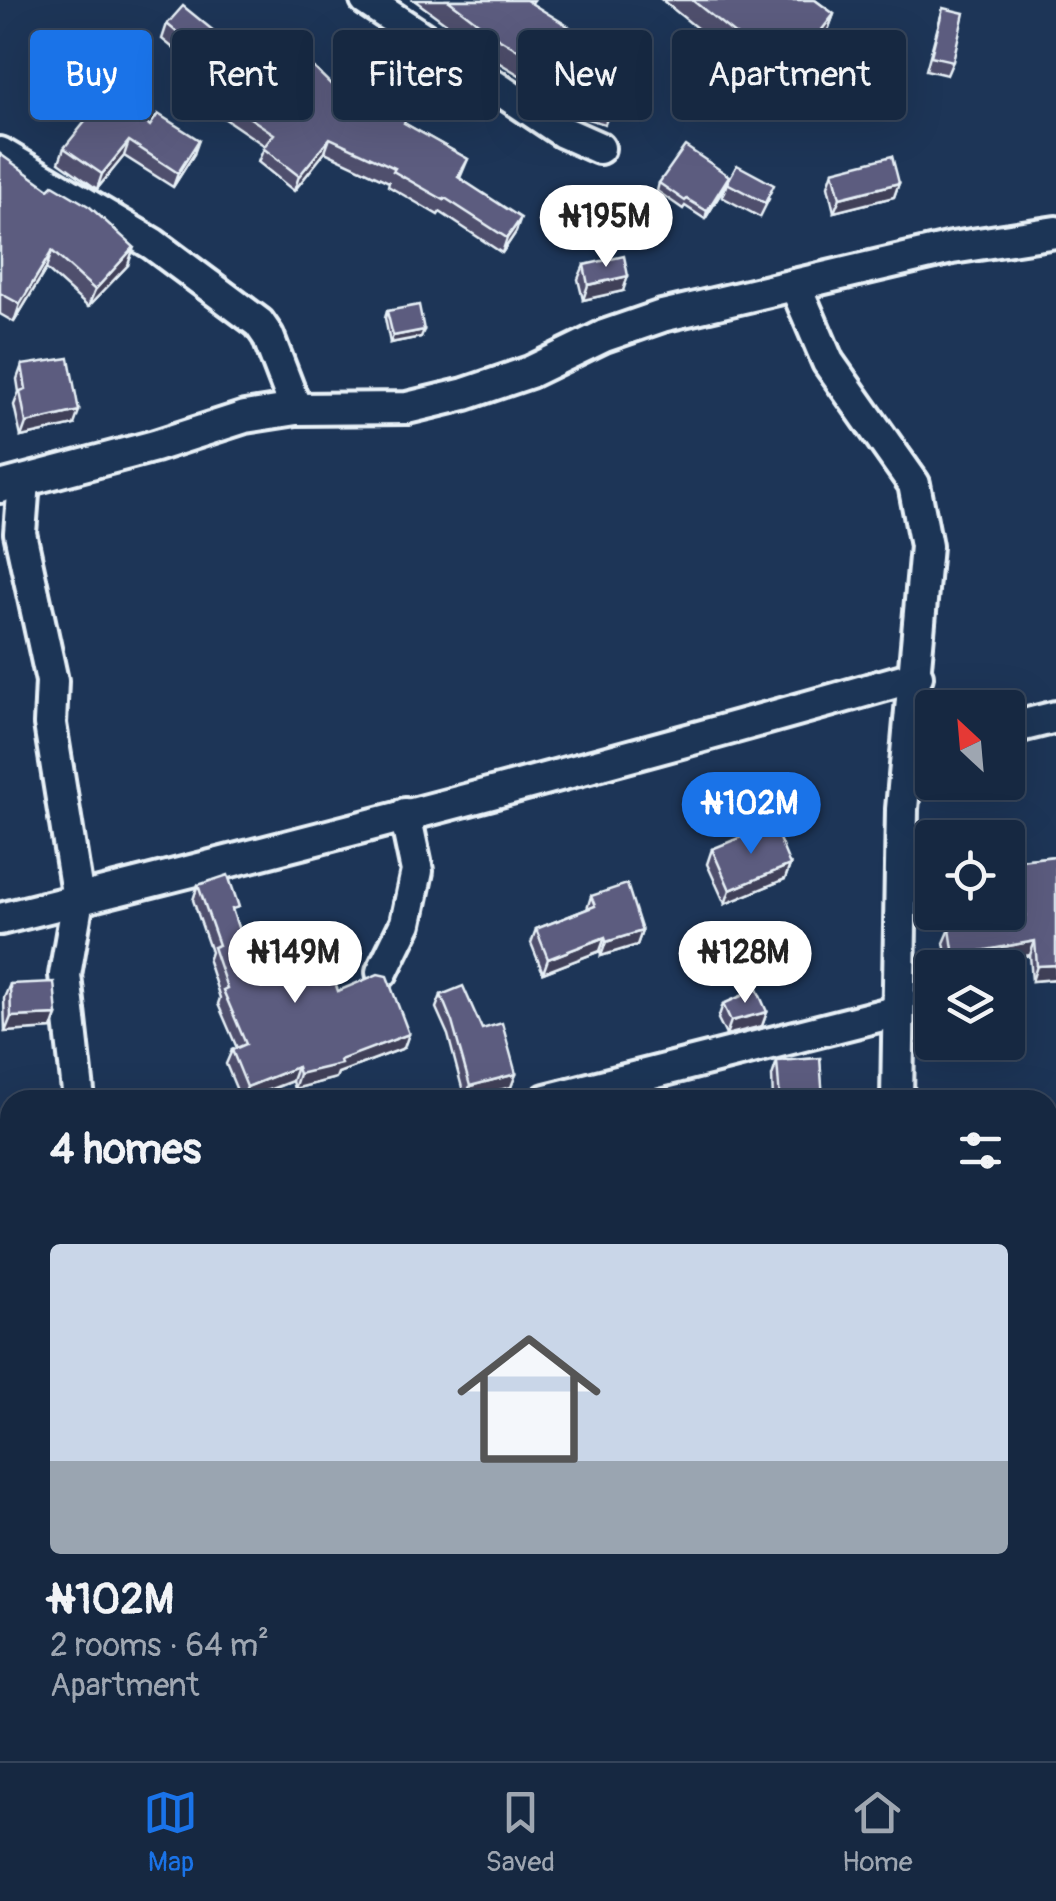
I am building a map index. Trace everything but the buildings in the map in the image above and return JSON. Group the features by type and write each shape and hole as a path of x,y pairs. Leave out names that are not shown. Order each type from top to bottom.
{"street":[{"path":"366,0 563,132 599,148"},
{"path":"0,154 153,244 259,322 296,408"},
{"path":"78,1090 65,974 78,900 50,724 52,681 12,484 246,418 296,408 407,408 465,394 530,372 604,336 662,316 952,248 1056,232"},
{"path":"794,285 828,362 914,484 926,546 917,690"},
{"path":"0,918 289,848 916,676"},
{"path":"1025,725 1056,717"},
{"path":"897,1090 902,809 915,767"},
{"path":"382,972 406,923 417,871 405,814"},
{"path":"586,1090 898,1011"}]}
